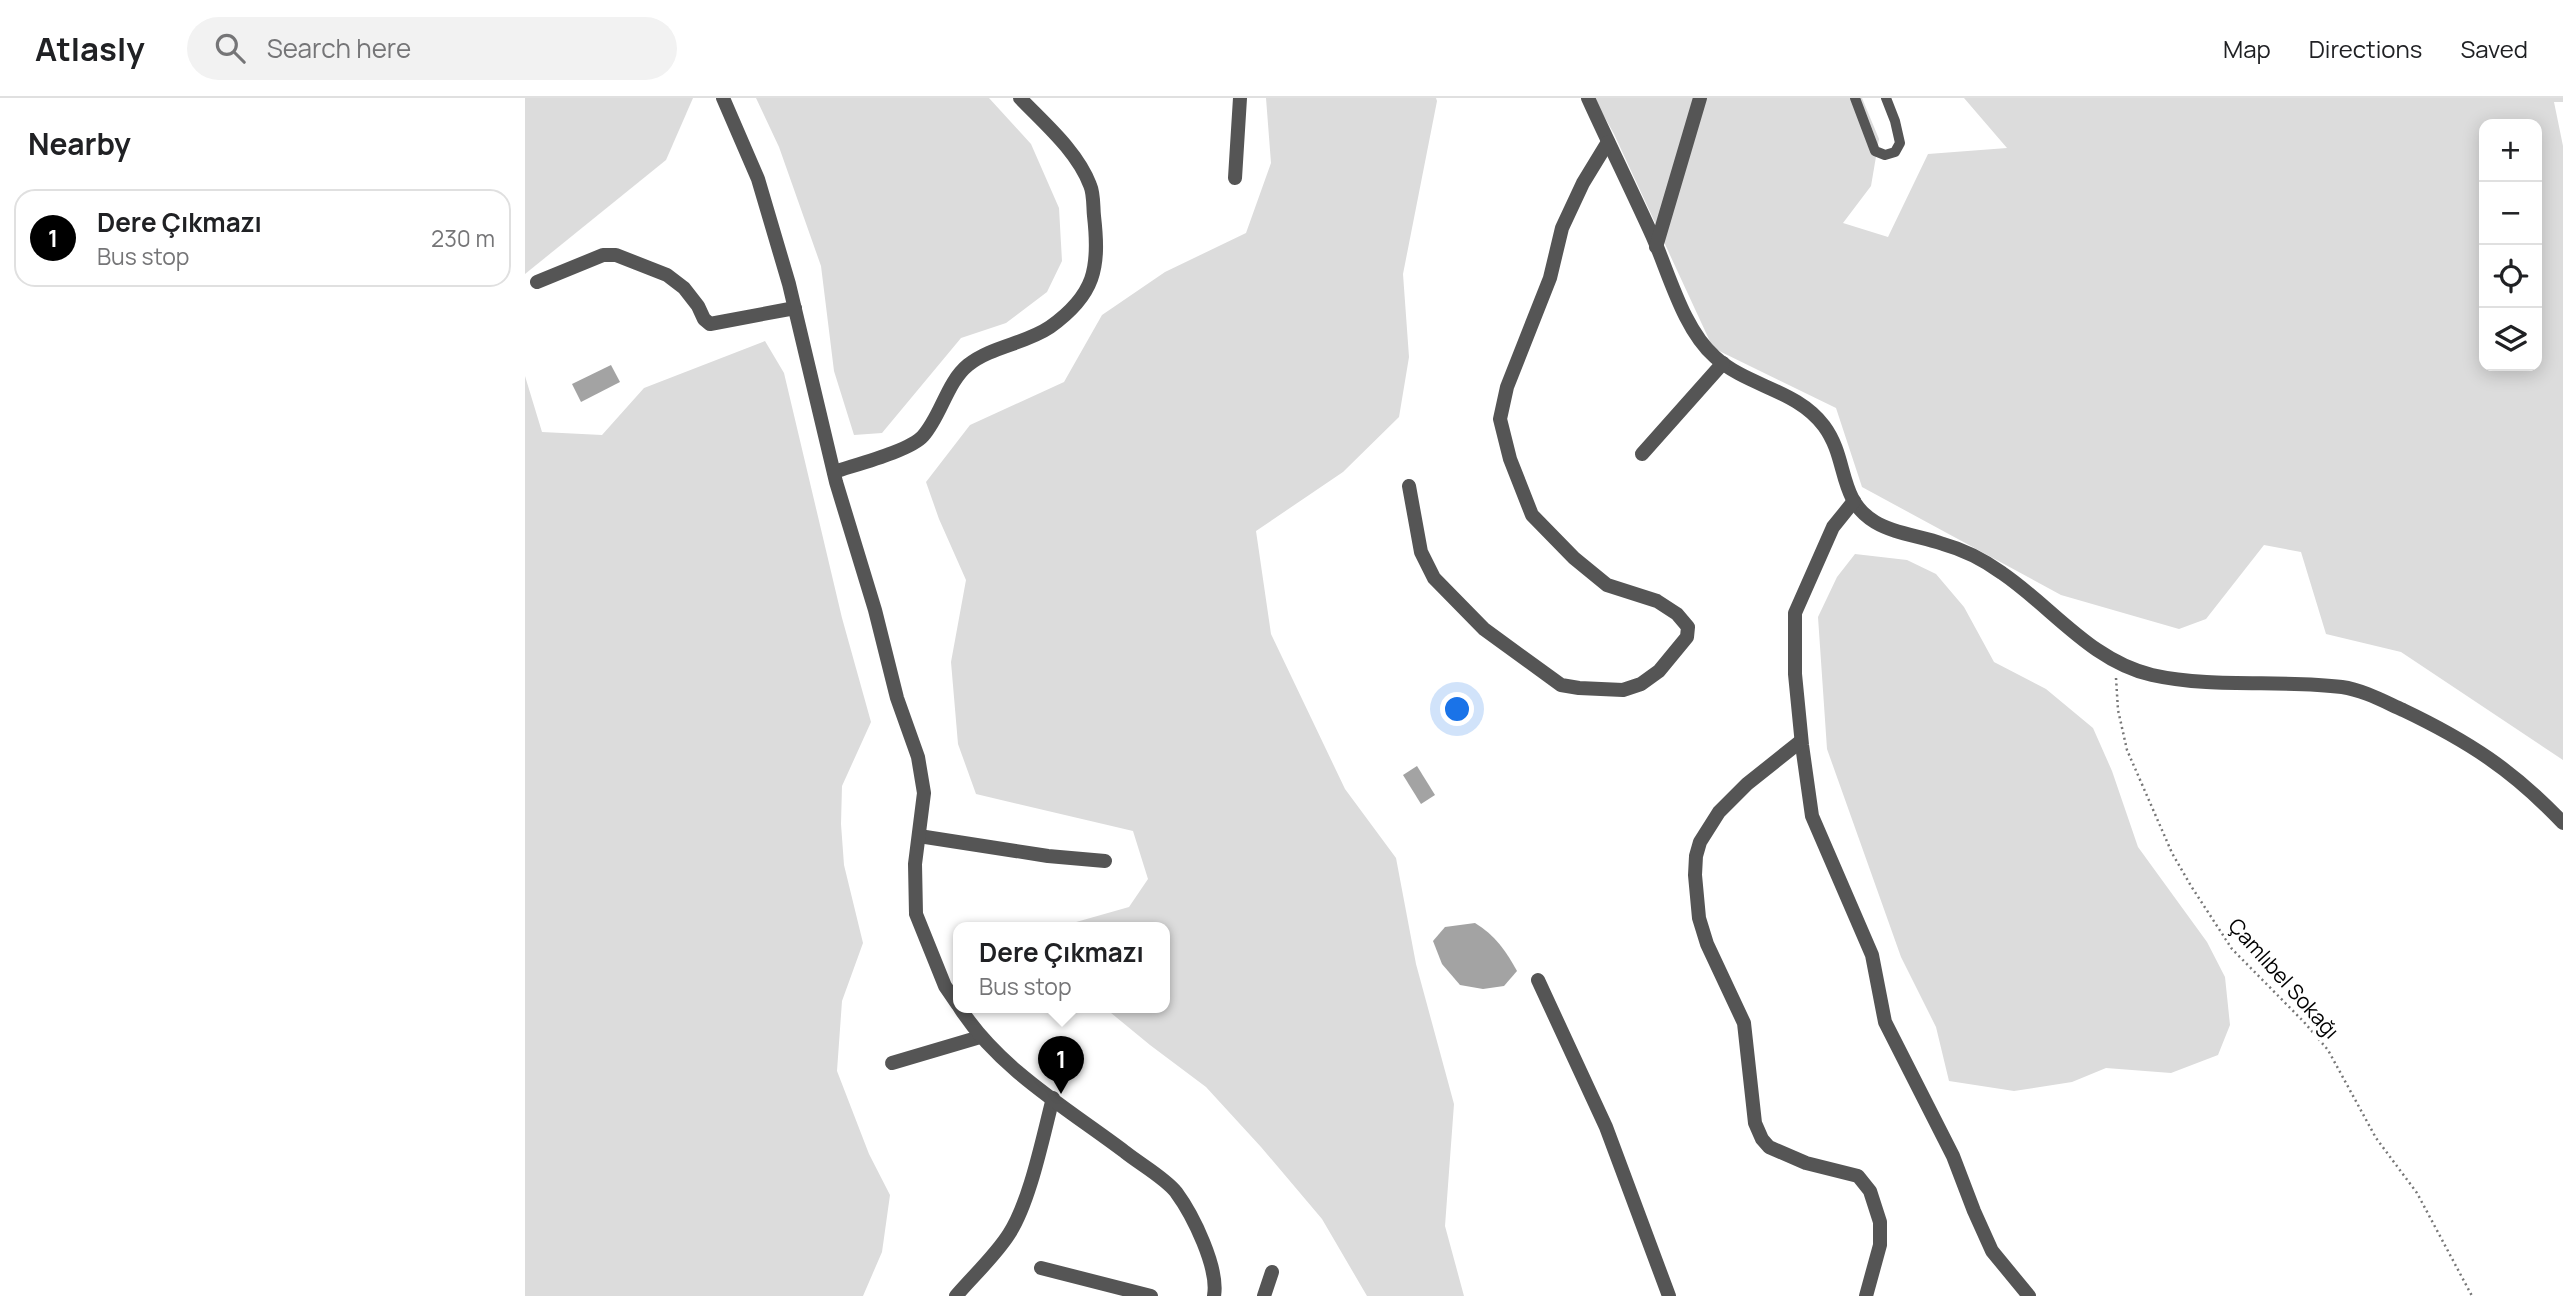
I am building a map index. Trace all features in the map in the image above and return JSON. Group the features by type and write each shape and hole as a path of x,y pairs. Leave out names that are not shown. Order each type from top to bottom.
{"street":[{"path":"723,98 758,178 795,308 834,472 875,610 897,698 918,758 924,793 915,864 916,914 945,986 953,998"},
{"path":"834,472 908,446 922,437 963,369 977,358 1027,340 1047,329 1068,313 1087,292 1098,249 1091,186 1067,147 1020,98"},
{"path":"1235,178 1240,98"},
{"path":"1588,98 1689,322 1714,356 1723,363 1738,373 1786,394 1809,409 1826,428 1840,453 1846,483 1857,508 1877,523 1913,537 1969,553 2004,574 2045,610 2117,664 2153,675 2206,682 2345,687 2385,702 2452,733 2501,764 2536,794 2563,823"},
{"path":"1656,247 1700,98"},
{"path":"1409,486 1421,552 1434,578 1484,629 1561,685 1623,690 1641,684 1659,671 1687,637 1688,627 1677,614 1657,601 1607,585 1574,558 1532,515 1510,459 1500,419 1507,387 1550,278 1562,228 1583,183 1608,142"},
{"path":"537,282 603,255 616,255 667,275 684,288 698,306 704,320 710,324 795,308"},
{"path":"1642,454 1723,363"},
{"path":"1854,501 1833,527 1795,613 1795,674 1812,816 1872,955 1885,1022 1953,1156 1992,1251 2029,1296"},
{"path":"1801,741 1737,793 1719,812 1700,842 1696,856 1699,918 1707,944 1744,1023 1755,1124 1762,1139 1769,1147 1806,1163 1858,1176 1870,1191 1880,1222 1880,1245 1865,1296"},
{"path":"919,836 1105,862"},
{"path":"1538,980 1606,1127 1669,1296"},
{"path":"963,1013 980,1037 1019,1072 1175,1191 1205,1244 1216,1286 1214,1296"},
{"path":"892,1063 980,1037"},
{"path":"956,1296 1009,1234 1020,1212 1053,1098"},
{"path":"1041,1268 1151,1296"},
{"path":"1264,1296 1272,1272"}],"lane":[{"path":"1855,98 1875,151 1885,155 1895,152 1900,143 1887,98"}],"path":[{"name":"Çamlıbel Sokağı","path":"2117,664 2116,696 2127,750 2172,853 2190,886 2232,948 2304,1022 2327,1050 2376,1138 2417,1193 2472,1296"}],"shaded area":[{"path":"525,98 693,98 666,160 525,274"},
{"path":"756,98 989,98 1031,144 1059,208 1062,261 1047,292 1006,323 961,338 882,433 854,435 834,371 821,266 779,147"},
{"path":"1266,98 1436,98 1403,274 1409,357 1399,417 1343,472 1256,531 1271,634 1345,789 1396,858 1416,964 1454,1104 1445,1226 1464,1296 1367,1296 1322,1219 1261,1147 1206,1087 1111,1013 1170,1013 1170,922 1076,922 1129,907 1148,879 1133,831 976,794 958,744 951,662 966,580 926,482 970,425 1064,382 1102,315 1165,272 1246,233 1271,163"},
{"path":"1594,98 1862,98 1879,139 1871,186 1843,223 1888,237 1928,154 2007,148 1964,98 2563,98 2563,102 2554,102 2563,146 2563,760 2401,652 2326,634 2301,552 2264,545 2206,619 2179,629 2061,595 1862,487 1836,408 1713,348 1614,134"},
{"path":"765,341 784,373 842,618 871,722 842,786 844,865 863,943 842,1001 837,1071 869,1154 890,1195 882,1252 863,1296 525,1296 525,376 542,432 602,435 644,388"},
{"path":"611,365 620,382 581,402 572,384"},
{"path":"1855,554 1907,560 1936,574 1964,607 1994,662 2046,689 2093,728 2112,771 2138,847 2207,942 2225,977 2230,1025 2218,1055 2171,1073 2106,1068 2072,1082 2014,1091 1949,1081 1936,1027 1901,957 1827,749 1818,617 1837,577"},
{"path":"1417,766 1435,795 1421,804 1403,775"},
{"path":"1475,923 1499,944 1517,971 1504,986 1483,989 1460,985 1442,964 1433,941 1445,927"}],"place":[{"name":"Dere Çıkmazı","path":"1061,1094"}]}
